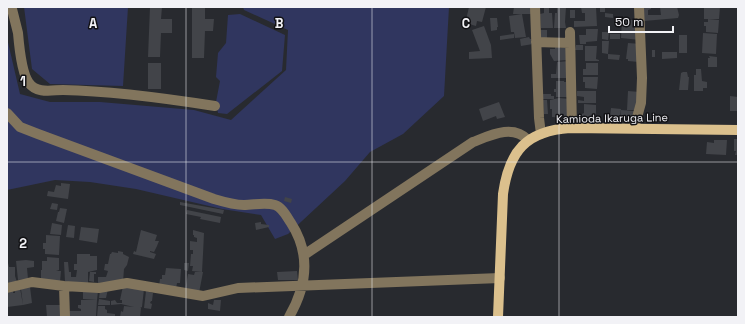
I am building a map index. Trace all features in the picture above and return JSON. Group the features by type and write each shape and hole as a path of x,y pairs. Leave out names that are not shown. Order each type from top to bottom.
{"main road":[{"name":"Kamioda Ikaruga Line","path":"498,317 505,178 512,161 528,140 557,129 572,128 738,130"}],"street":[{"path":"7,7 12,9 28,83 36,89 45,91 90,91 142,95 215,106"},
{"path":"535,7 539,118 541,134"},
{"path":"634,128 640,104 642,78 640,7"},
{"path":"536,42 570,38 572,128"},
{"path":"7,113 20,127 32,132 214,199 229,204 275,205 286,215 298,233 304,255 306,270 296,304 289,317"},
{"path":"304,255 473,142 495,134 511,131 524,136 528,140"},
{"path":"7,288 32,282 98,288 127,283 203,296 238,288 500,278"},
{"path":"64,286 65,317"}],"shaded area":[{"path":"24,7 128,7 123,86 50,84 32,69"},
{"path":"243,7 449,7 444,96 403,134 370,152 345,181 288,234 275,239 261,215 222,209 136,189 90,182 55,180 7,190 7,38 20,94 50,102 100,102 194,110 231,120 286,70 288,30 244,10"},
{"path":"240,14 285,35 282,71 227,114 218,113 216,102 220,81 216,77 218,53 226,43 228,15"}],"building":[{"path":"150,7 162,7 161,19 172,19 172,33 161,33 160,57 148,57"},
{"path":"192,7 205,7 205,19 214,19 213,31 205,31 204,58 192,58"},
{"path":"469,7 486,7 482,22 477,21 476,26 469,24 470,21 466,20"},
{"path":"514,7 531,7 532,14 513,14"},
{"path":"544,7 549,7 549,13 552,13 553,28 541,28 540,14 544,13"},
{"path":"557,7 566,7 566,28 554,28"},
{"path":"581,7 596,7 597,26 574,27 574,21 585,21 585,13 582,13"},
{"path":"600,7 605,7 605,12 600,12"},
{"path":"643,7 651,7 651,9 648,10 648,15 661,15 660,7 677,7 679,15 678,18 644,21"},
{"path":"704,7 720,7 719,19 704,19"},
{"path":"570,10 575,10 575,18 570,18"},
{"path":"605,13 613,14 613,18 605,17"},
{"path":"522,14 526,37 515,38 514,32 511,32 509,16"},
{"path":"490,18 497,18 497,30 491,31"},
{"path":"708,19 719,20 718,33 706,32 704,22 708,22"},
{"path":"622,20 636,20 640,40 621,38"},
{"path":"484,26 491,45 492,58 469,59 469,52 480,51 472,30"},
{"path":"586,29 598,29 597,41 580,44 579,35 586,35"},
{"path":"539,30 547,30 547,38 540,39"},
{"path":"602,32 609,32 608,40 602,39"},
{"path":"703,33 717,34 716,54 702,53"},
{"path":"514,34 514,38 500,40 500,36"},
{"path":"610,34 620,34 620,39 610,39"},
{"path":"679,35 687,35 687,53 679,53"},
{"path":"529,37 532,39 533,44 521,46 520,39"},
{"path":"602,41 609,41 608,54 602,53"},
{"path":"628,43 641,44 639,62 628,61 628,59 626,59"},
{"path":"576,45 583,45 583,50 575,50"},
{"path":"585,46 597,46 596,59 599,61 585,61"},
{"path":"555,47 566,48 567,60 554,61 550,54 550,49 555,49"},
{"path":"652,50 655,50 655,57 652,57"},
{"path":"662,52 677,52 677,58 662,59"},
{"path":"608,54 620,55 619,60 608,59"},
{"path":"709,56 717,57 717,67 708,67"},
{"path":"570,61 569,78 551,78 551,74 556,74 557,62"},
{"path":"148,63 161,63 161,89 148,89"},
{"path":"586,63 598,63 598,75 583,75 583,69 586,69"},
{"path":"696,69 701,69 702,81 707,82 707,88 703,88 703,91 694,91 694,75 696,75"},
{"path":"687,72 689,77 688,90 679,90 681,73"},
{"path":"583,77 598,77 597,89 585,88"},
{"path":"556,81 566,82 568,97 556,97 556,92 554,92 554,89 556,89"},
{"path":"577,91 596,91 596,103 578,103 578,100 584,101 584,97 577,96"},
{"path":"628,91 640,92 636,110 627,110"},
{"path":"543,94 551,94 551,96 554,96 554,99 543,99"},
{"path":"730,96 738,97 738,111 730,111"},
{"path":"559,98 570,99 567,118 552,117 550,100"},
{"path":"543,100 547,100 548,114 544,114"},
{"path":"499,102 505,117 497,119 496,116 483,121 479,109"},
{"path":"584,104 596,105 596,117 582,117 582,114 584,113"},
{"path":"611,108 621,109 620,118 610,117"},
{"path":"621,110 634,111 634,119 621,118"},
{"path":"734,139 738,139 738,155 735,155 736,151 734,151"},
{"path":"714,140 727,140 726,155 706,154 707,142 714,143"},
{"path":"61,183 70,184 68,199 47,196 48,191 54,192 56,185 61,186"},
{"path":"285,197 292,199 291,203 284,201"},
{"path":"180,202 224,210 223,214 180,205"},
{"path":"52,203 58,204 57,210 50,209"},
{"path":"60,208 67,209 64,223 56,221"},
{"path":"187,210 221,217 220,223 200,219 201,217 186,214"},
{"path":"261,222 261,224 269,225 269,227 256,230 255,223"},
{"path":"52,223 62,225 61,235 50,234"},
{"path":"68,225 75,226 74,238 66,237"},
{"path":"81,227 99,229 97,243 79,240"},
{"path":"141,230 157,235 155,241 159,241 157,246 154,252 150,251 156,254 154,259 133,254 134,251 136,252"},
{"path":"193,230 204,233 202,272 192,271 193,266 190,266 191,254 193,254 193,250 190,250 190,241 197,242 197,238 193,235"},
{"path":"46,235 60,236 59,255 45,254 43,243 46,243"},
{"path":"118,251 123,252 123,254 129,257 127,265 124,269 123,282 98,283 98,277 106,277 108,271 104,270 105,264 108,264 110,254 112,252 118,253"},
{"path":"77,254 90,254 90,256 97,256 97,270 88,272 88,283 65,282 64,262 68,262 71,277 76,277 77,270 74,270 74,264 77,264"},
{"path":"47,257 59,258 59,270 56,271 61,271 60,282 41,281 42,261 47,261"},
{"path":"16,261 34,261 34,267 27,268 28,279 18,280"},
{"path":"8,263 9,267 15,267 17,282 7,285 7,264"},
{"path":"184,263 189,263 188,271 184,270"},
{"path":"166,268 181,269 180,283 177,283 176,289 159,286 162,275 165,275"},
{"path":"297,271 298,280 278,280 277,272"},
{"path":"90,272 96,272 96,274 94,274 94,282 89,281"},
{"path":"195,272 203,272 199,293 185,290 188,274 194,275"},
{"path":"123,286 144,289 142,307 140,308 140,317 120,317 124,306 134,307 121,304 111,305 111,301 115,300 117,303 122,303 122,300 120,300"},
{"path":"30,287 32,303 23,305 21,289"},
{"path":"20,288 23,305 7,307 7,291 13,291 13,293 15,293 15,291"},
{"path":"108,289 106,298 99,298 100,290"},
{"path":"83,290 98,291 97,300 83,299"},
{"path":"146,291 153,293 152,301 150,303 152,304 151,309 144,308"},
{"path":"99,299 110,301 110,305 98,305"},
{"path":"81,300 97,300 96,316 67,317 69,311 81,311 81,309 78,308 78,305 81,305"},
{"path":"214,300 221,300 220,311 208,309 208,303 213,305"},
{"path":"46,305 63,305 63,317 47,317"},
{"path":"98,306 105,306 107,313 115,314 115,317 97,317"}]}
